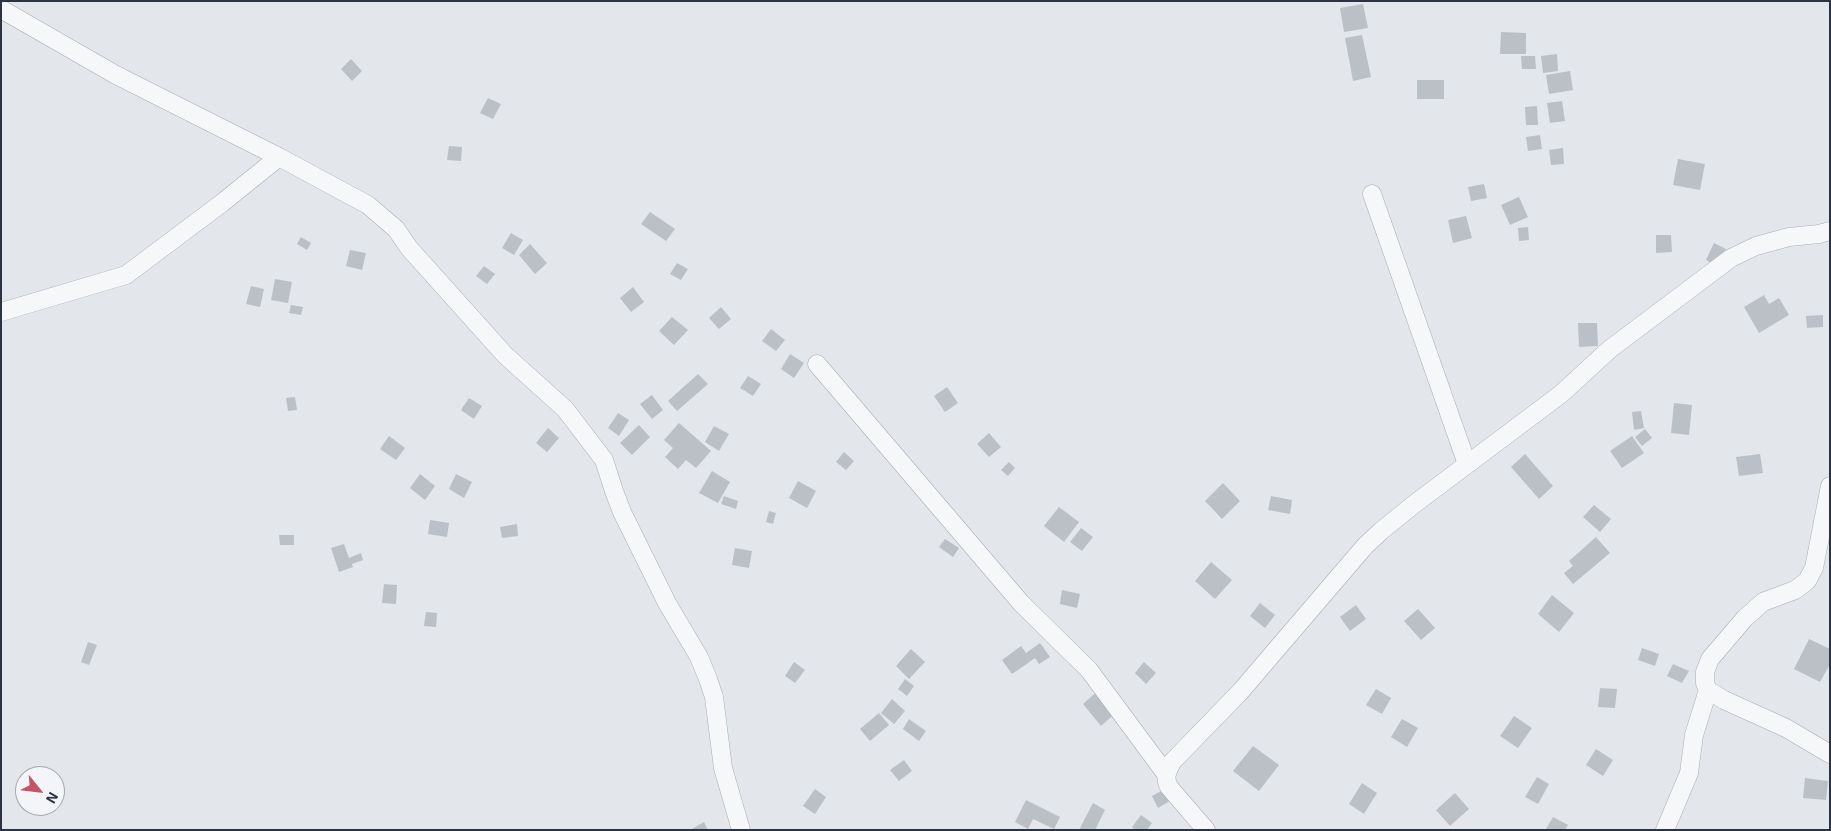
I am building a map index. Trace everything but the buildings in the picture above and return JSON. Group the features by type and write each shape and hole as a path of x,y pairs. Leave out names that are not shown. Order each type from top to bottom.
{"street":[{"path":"1,9 116,75 279,157 368,205 396,229 409,248 505,355 565,409 604,460 626,520 667,603 699,657 714,697 723,768 741,830"},
{"path":"1,312 126,275 222,203 279,157"},
{"path":"1372,194 1467,464"},
{"path":"1206,830 1169,787 1166,774 1172,762 1240,692 1365,546 1400,515 1561,394 1610,349 1731,258 1756,246 1788,237 1830,231"},
{"path":"817,364 1021,603 1089,670 1166,774"},
{"path":"1830,486 1814,568 1807,581 1795,590 1763,602 1744,618 1710,659 1705,672 1705,683 1708,690 1724,700 1786,728 1830,754"},
{"path":"1665,830 1689,773 1694,735 1708,690"}]}
